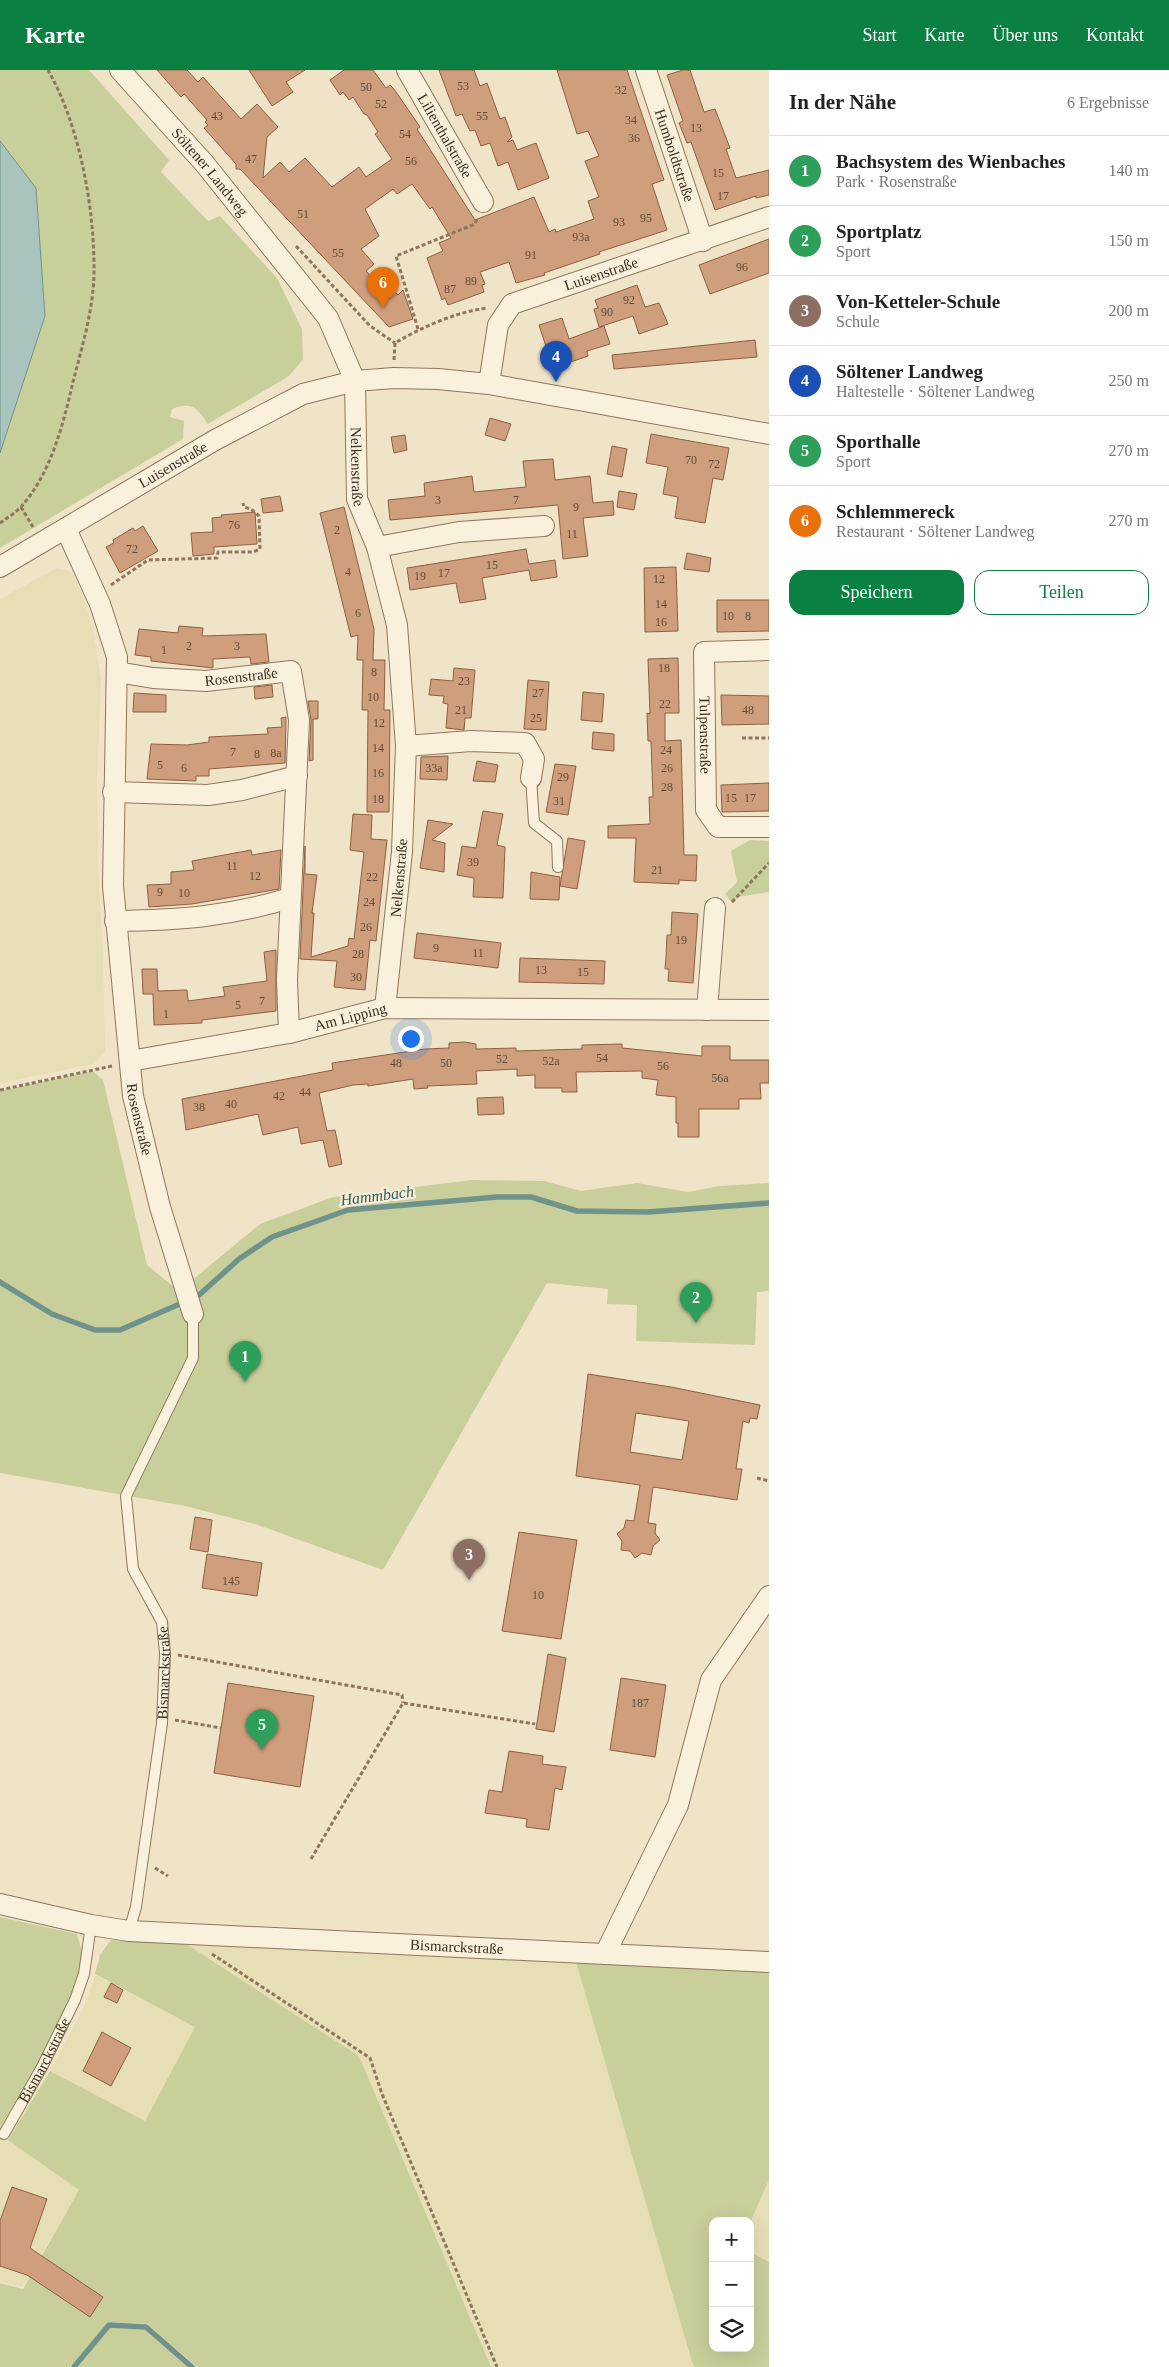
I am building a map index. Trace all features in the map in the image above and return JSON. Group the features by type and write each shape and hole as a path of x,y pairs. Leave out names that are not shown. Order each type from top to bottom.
{"street":[{"name":"Söltener Landweg","path":"120,70 204,163 328,318 355,381"},
{"name":"Lilienthalstraße","path":"407,70 483,202"},
{"name":"Humboldtstraße","path":"646,70 703,241"},
{"name":"Luisenstraße","path":"512,304 703,241 769,217"},
{"path":"489,384 498,325 512,304"},
{"path":"355,381 394,378 489,384 769,434"},
{"name":"Luisenstraße","path":"0,567 215,440 303,394 355,381"},
{"name":"Nelkenstraße","path":"355,381 358,499 378,547 397,625 406,746 402,852 384,1008"},
{"path":"378,547 459,532 544,526"},
{"name":"Rosenstraße","path":"66,529 96,594 117,657 113,792 115,920 133,1096 160,1207 193,1314"},
{"name":"Tulpenstraße","path":"769,650 704,652 706,810 718,827 769,827"},
{"name":"Rosenstraße","path":"117,672 153,678 206,681 291,671 299,720 287,980 289,1033"},
{"path":"406,746 471,741 525,743 534,758 531,778"},
{"path":"113,792 208,795 242,790 297,776"},
{"path":"115,920 210,917 252,910 290,898"},
{"path":"707,1010 715,914"},
{"name":"Am Lipping","path":"130,1061 289,1033 384,1008 769,1010"},
{"path":"605,1954 678,1805 711,1680 769,1596"},
{"name":"Bismarckstraße","path":"0,1904 91,1925 129,1931 769,1962"}],"lane":[{"path":"531,778 534,823 557,841 558,867"},
{"name":"Bismarckstraße","path":"129,1931 136,1907 162,1718 165,1653 162,1622 133,1569 126,1496 192,1358 193,1314"},
{"name":"Bismarckstraße","path":"4,2134 42,2067 75,2000 84,1974 91,1925"}],"path":[{"path":"0,523 21,506 46,468 63,424 87,325 94,276 92,216 83,167 70,122 48,70"},
{"path":"418,329 396,256 475,224 483,202"},
{"path":"394,378 395,343 418,329 474,309 512,304"},
{"path":"96,594 148,560 217,558 218,552 253,552 260,549 259,516 251,509 244,507 243,502"},
{"path":"742,738 769,738"},
{"path":"715,914 769,863"},
{"path":"0,1090 60,1079 130,1061"},
{"path":"757,1478 769,1481"},
{"path":"165,1653 402,1695 403,1703 311,1859"},
{"path":"403,1703 535,1724"},
{"path":"162,1718 221,1728"},
{"path":"210,1953 370,2058 382,2094 497,2367"}],"shaded area":[{"path":"57,568 69,571 74,576 84,601 93,627 101,680 97,781 98,866 103,954 105,1052 94,1064 0,1083 0,599"},
{"path":"183,1942 576,1962 695,2367 491,2367 359,2056"},
{"path":"95,1975 195,2027 144,2122 50,2071 85,2005"},
{"path":"0,2131 8,2140 79,2190 22,2287 0,2282"},
{"path":"769,2181 769,2262 754,2254 753,2217"}],"green space":[{"path":"0,70 89,70 169,160 161,172 208,221 220,216 277,278 302,329 303,359 289,376 208,424 197,410 189,406 172,409 170,417 184,421 183,439 0,548 0,453 45,316 36,188 0,141"},
{"path":"750,840 769,841 769,892 738,897 733,904 725,894 737,882 731,851"},
{"path":"93,1071 103,1080 147,1265 179,1291 260,1224 333,1197 472,1180 544,1181 581,1191 637,1183 688,1192 719,1186 769,1183 769,1291 757,1292 755,1345 636,1341 637,1305 607,1304 608,1289 547,1283 383,1570 255,1524 185,1506 0,1473 0,1091"},
{"path":"0,1917 77,1934 82,1952 82,1969 77,1988 48,2046 0,2128"},
{"path":"111,1940 183,1942 359,2056 491,2367 197,2367 147,2324 108,2322 74,2364 69,2367 0,2367 0,2283 23,2289 79,2190 8,2140 50,2071 145,2121 195,2027 95,1974 100,1955"},
{"path":"576,1962 769,1971 769,2180 753,2217 709,2217 709,2352 754,2352 754,2254 769,2262 769,2367 695,2367"},
{"path":"109,2327 144,2328 188,2367 78,2367"}],"water":[{"path":"0,141 36,188 45,316 0,453"}],"building":[{"path":"157,70 187,70 198,82 203,77 241,119 257,104 278,127 267,137 263,178 280,162 289,172 305,158 332,187 359,167 366,177 392,159 375,134 378,132 353,97 349,100 343,92 340,95 330,80 344,70 373,70 386,88 390,85 394,89 420,127 417,129 475,220 534,197 549,232 555,229 556,232 594,219 588,201 599,197 585,161 599,156 588,131 577,134 557,70 627,70 664,180 652,184 667,230 599,252 600,254 544,273 545,275 516,283 509,262 480,272 485,284 482,285 484,292 448,305 445,298 442,300 427,258 443,251 439,243 451,238 432,207 430,209 412,184 397,194 393,189 365,209 379,236 361,249 374,264 366,271 386,293 391,288 398,295 403,290 413,319 389,327 240,169 236,169 236,164 204,128 208,125 205,122 207,120 184,94 181,97"},
{"path":"249,70 305,70 286,82 293,92 272,106"},
{"path":"439,70 474,70 480,86 487,83 500,119 505,117 512,137 507,142 513,140 517,150 536,143 549,178 518,190 508,162 498,166 490,143 481,146 475,130 470,131 462,114 456,116"},
{"path":"690,70 704,112 715,109 730,148 726,149 736,178 769,170 769,195 756,198 756,196 715,210 691,142 687,143 679,123 683,121 667,75"},
{"path":"769,239 769,273 710,294 699,265"},
{"path":"637,285 645,307 659,303 668,324 639,334 633,316 599,327 594,309 598,308 595,300"},
{"path":"562,318 569,339 604,326 610,344 587,351 588,356 553,368 539,325"},
{"path":"755,340 757,357 614,369 612,355"},
{"path":"490,418 511,424 505,441 485,435"},
{"path":"651,434 729,448 723,480 713,478 705,523 675,518 678,497 663,494 668,467 646,463"},
{"path":"405,435 407,450 394,453 391,437"},
{"path":"612,446 627,449 622,477 607,474"},
{"path":"553,459 555,480 590,476 593,503 613,501 614,515 583,518 588,556 563,559 558,505 390,520 388,500 425,496 424,483 472,476 474,492 526,487 523,461"},
{"path":"619,491 637,494 634,510 617,507"},
{"path":"280,496 283,511 263,513 261,499"},
{"path":"344,507 374,629 373,660 385,660 384,710 390,710 389,812 367,812 368,710 362,710 363,660 357,660 358,635 351,637 320,513"},
{"path":"255,512 257,544 214,547 214,554 193,556 191,533 213,532 212,518 222,517 221,515"},
{"path":"143,526 158,551 120,573 106,547 114,543 113,540 133,528 135,531"},
{"path":"526,549 529,564 555,560 557,577 531,581 529,570 482,578 486,599 460,603 456,583 410,590 407,568"},
{"path":"687,553 711,558 709,572 684,569"},
{"path":"676,567 678,631 645,632 644,568"},
{"path":"717,600 769,600 769,631 717,632"},
{"path":"179,626 203,628 202,636 266,634 269,662 251,664 250,657 213,659 213,668 151,661 151,657 135,655 139,629 178,633"},
{"path":"678,658 679,713 665,713 665,741 681,740 684,855 697,855 696,881 679,880 679,884 634,882 636,838 608,838 608,826 650,824 649,797 653,797 651,741 648,741 647,713 650,714 648,659"},
{"path":"454,668 475,670 471,718 465,718 464,730 446,728 448,704 443,703 444,696 429,695 431,679 453,681"},
{"path":"528,680 549,682 546,730 524,729"},
{"path":"272,685 273,697 255,699 254,687"},
{"path":"583,692 604,694 602,722 581,720"},
{"path":"134,693 166,695 166,712 133,712"},
{"path":"721,695 769,696 769,724 722,725"},
{"path":"308,701 318,701 318,719 313,719 313,760 309,761 311,720"},
{"path":"286,717 285,763 209,769 209,776 196,776 196,781 147,779 151,744 187,745 209,742 209,737 268,734 267,728 282,727 281,718"},
{"path":"593,732 614,734 614,751 592,749"},
{"path":"448,756 447,780 420,779 421,757"},
{"path":"477,761 498,765 495,782 473,781"},
{"path":"555,764 576,766 568,815 546,812"},
{"path":"769,783 769,811 722,812 721,785"},
{"path":"483,811 503,814 497,845 505,847 503,898 473,897 474,878 457,875 462,846 476,848"},
{"path":"353,814 372,815 371,839 387,840 376,941 370,940 365,990 334,987 337,961 300,959 305,846 305,874 317,875 312,913 314,913 311,957 348,946 349,938 354,939 364,852 350,850"},
{"path":"428,820 453,824 432,840 445,843 444,872 420,868"},
{"path":"568,838 585,841 577,889 560,886"},
{"path":"251,850 252,855 281,850 279,889 192,904 149,907 147,885 171,884 171,872 194,870 192,861"},
{"path":"531,872 560,877 559,900 530,899"},
{"path":"672,912 698,914 693,983 668,981 669,969 665,969 667,935 671,935"},
{"path":"417,933 501,943 498,968 414,958"},
{"path":"276,950 276,1011 202,1020 202,1023 154,1025 153,994 143,994 142,969 157,969 158,991 187,990 188,1001 225,996 223,987 267,981 264,952"},
{"path":"520,958 605,961 604,984 519,982"},
{"path":"465,1042 476,1044 476,1049 516,1048 516,1051 582,1049 582,1045 622,1044 622,1048 702,1056 702,1046 730,1046 730,1060 769,1060 769,1083 760,1083 761,1099 739,1099 739,1109 699,1109 699,1137 678,1137 676,1097 656,1095 658,1080 642,1078 642,1071 576,1072 577,1092 562,1092 562,1088 535,1088 535,1075 517,1076 517,1069 476,1071 477,1084 427,1086 428,1088 414,1089 413,1079 368,1086 368,1084 353,1085 319,1093 327,1131 335,1130 342,1164 329,1167 323,1140 301,1144 298,1127 263,1135 258,1114 186,1130 182,1099 333,1070 332,1063 425,1049 449,1048 449,1043"},
{"path":"503,1097 504,1114 478,1115 477,1098"},
{"path":"588,1374 671,1387 760,1405 757,1419 750,1418 749,1423 743,1421 736,1469 742,1469 737,1500 653,1487 648,1523 656,1524 655,1533 660,1540 653,1546 651,1555 642,1553 635,1558 630,1551 621,1550 622,1541 617,1534 624,1528 626,1520 634,1521 640,1485 576,1476","holes":["636,1413 689,1421 682,1460 630,1452"]},
{"path":"195,1517 212,1520 208,1552 190,1549"},
{"path":"519,1532 577,1540 561,1639 502,1631"},
{"path":"207,1554 262,1563 257,1596 202,1588"},
{"path":"548,1654 566,1658 554,1732 536,1729"},
{"path":"621,1678 666,1685 655,1757 610,1750"},
{"path":"228,1683 314,1696 300,1787 214,1773"},
{"path":"509,1751 543,1756 542,1764 566,1767 562,1790 555,1788 549,1830 526,1827 527,1819 485,1813 489,1790 502,1792"},
{"path":"111,1983 123,1990 117,2003 104,1997"},
{"path":"102,2032 131,2048 111,2086 83,2071"},
{"path":"12,2187 47,2199 30,2248 103,2297 90,2317 27,2275 0,2266 0,2221"}],"waterway":[{"name":"Hammbach","path":"0,1282 52,1314 95,1330 120,1330 198,1296 239,1259 272,1237 348,1210 497,1197 531,1197 577,1211 648,1212 769,1203"},
{"path":"74,2367 109,2325 146,2327 192,2367"}],"place":[{"name":"Schlemmereck","path":"383,308"},
{"name":"Söltener Landweg","path":"556,382"},
{"name":"Sportplatz","path":"696,1323"},
{"name":"Bachsystem des Wienbaches","path":"245,1382"},
{"name":"Von-Ketteler-Schule","path":"469,1580"},
{"name":"Sporthalle","path":"262,1750"}]}
